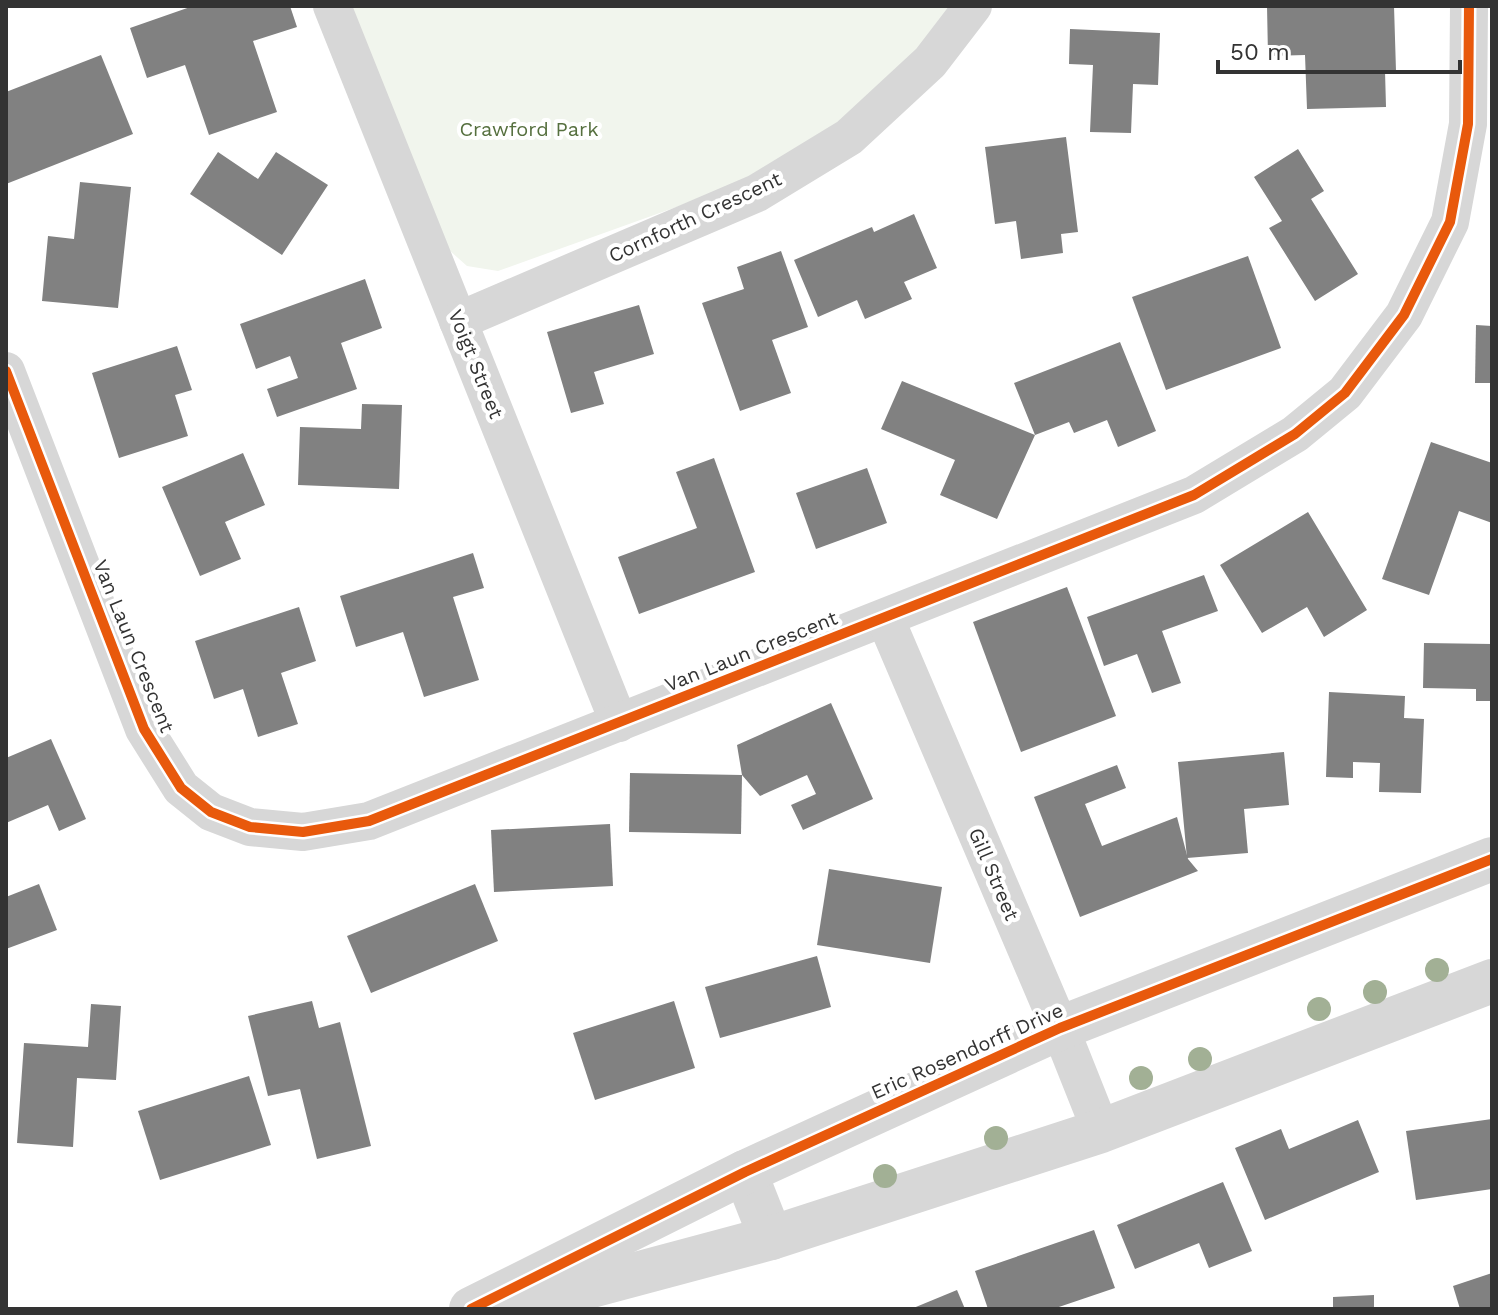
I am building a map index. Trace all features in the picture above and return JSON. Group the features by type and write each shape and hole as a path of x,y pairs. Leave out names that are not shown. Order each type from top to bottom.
{"street":[{"name":"Voigt Street","path":"332,6 619,723"},
{"name":"Cornforth Crescent","path":"458,321 757,193 836,145 849,137 930,62 973,6"},
{"name":"Van Laun Crescent","path":"6,371 144,729 181,788 211,812 250,827 303,832 369,821 1194,495 1295,434 1345,393 1404,315 1450,222 1468,124 1469,6"},
{"name":"Gill Street","path":"885,618 1101,1131"},
{"name":"Eric Rosendorff Drive","path":"471,1309 745,1172 1060,1028 1492,859"},
{"path":"505,1309 771,1238 1101,1131 1492,981"},
{"path":"745,1172 771,1238"}],"green space":[{"name":"Crawford Park","path":"351,6 951,6 917,57 837,127 749,181 498,271 467,266 440,242"}],"building":[{"path":"193,6 290,6 297,27 253,41 277,112 209,135 185,65 147,78 130,28"},
{"path":"1267,6 1394,6 1396,71 1385,71 1386,107 1307,109 1305,55 1268,56"},
{"path":"1070,29 1160,33 1158,85 1133,84 1131,133 1090,132 1093,65 1069,64"},
{"path":"101,55 133,134 6,184 6,92"},
{"path":"1066,137 1078,232 1061,234 1063,253 1021,259 1016,221 995,224 985,147"},
{"path":"1298,149 1324,191 1311,199 1358,274 1315,301 1269,228 1282,221 1254,177"},
{"path":"218,152 258,179 276,152 328,185 282,255 190,194"},
{"path":"80,182 131,187 118,308 42,301 48,236 74,239"},
{"path":"914,214 937,268 904,282 912,299 865,319 857,300 818,317 794,260 872,227 874,232"},
{"path":"781,251 808,327 772,340 791,393 740,411 702,303 744,289 737,267"},
{"path":"1248,256 1281,348 1166,390 1132,297"},
{"path":"365,279 382,328 341,343 357,389 277,417 267,389 298,378 290,356 256,369 240,324"},
{"path":"639,305 654,354 594,372 604,404 571,413 547,332"},
{"path":"1476,325 1492,326 1492,383 1475,383"},
{"path":"1120,342 1156,431 1118,447 1107,420 1074,433 1069,422 1035,435 1014,383"},
{"path":"177,346 192,390 175,395 188,436 119,458 92,373"},
{"path":"902,381 1035,435 997,519 940,495 955,460 881,429"},
{"path":"362,404 402,405 399,489 298,485 300,427 361,429"},
{"path":"1431,442 1492,463 1492,523 1459,511 1429,595 1382,579"},
{"path":"243,453 265,505 225,522 241,559 200,576 162,487"},
{"path":"714,458 755,572 639,614 618,557 697,528 676,472"},
{"path":"867,468 887,523 816,549 796,493"},
{"path":"1308,512 1367,610 1324,637 1307,607 1262,633 1220,565"},
{"path":"473,553 484,588 453,597 479,680 424,697 403,632 356,647 340,596"},
{"path":"1204,575 1218,611 1162,631 1181,683 1152,693 1137,654 1104,666 1087,617"},
{"path":"1067,587 1116,716 1021,752 973,622"},
{"path":"299,607 316,661 281,673 298,724 258,737 243,689 214,699 195,641"},
{"path":"1424,643 1492,644 1492,701 1476,701 1476,689 1423,688"},
{"path":"1329,692 1405,696 1404,718 1424,719 1421,793 1379,792 1380,763 1353,762 1353,778 1326,777"},
{"path":"831,703 873,799 803,830 791,805 816,794 807,775 760,796 742,775 737,745"},
{"path":"51,739 86,819 59,831 48,805 6,823 6,758"},
{"path":"1284,752 1289,805 1244,809 1248,853 1187,858 1178,762"},
{"path":"1117,765 1126,788 1085,804 1102,846 1177,817 1188,859 1198,871 1080,917 1034,797"},
{"path":"630,773 742,775 741,834 629,832"},
{"path":"610,824 613,886 494,892 491,830"},
{"path":"829,869 942,887 930,963 817,945"},
{"path":"39,884 57,930 6,949 6,897"},
{"path":"475,884 498,941 371,993 347,936"},
{"path":"817,956 831,1007 720,1038 705,987"},
{"path":"312,1001 319,1028 340,1022 371,1146 317,1159 300,1089 268,1096 248,1016"},
{"path":"674,1001 695,1068 595,1100 573,1033"},
{"path":"91,1004 121,1006 116,1080 77,1078 73,1147 17,1143 24,1043 88,1047"},
{"path":"249,1076 271,1145 160,1180 138,1111"},
{"path":"1492,1119 1492,1189 1416,1200 1406,1131"},
{"path":"1358,1120 1379,1172 1265,1220 1235,1148 1281,1129 1289,1149"},
{"path":"1223,1182 1252,1251 1209,1268 1199,1243 1135,1269 1117,1225"},
{"path":"1094,1230 1115,1288 1053,1309 988,1309 975,1271"},
{"path":"1492,1273 1492,1309 1460,1309 1453,1286"},
{"path":"957,1290 965,1309 911,1309"},
{"path":"1374,1295 1374,1309 1333,1309 1333,1297"}],"cycle path":[{"path":"6,371 144,729 181,788 211,812 250,827 303,832 369,821 1194,495 1295,434 1345,393 1404,315 1450,222 1468,124 1469,6"},
{"path":"471,1309 745,1172 1060,1028 1492,859"}]}
